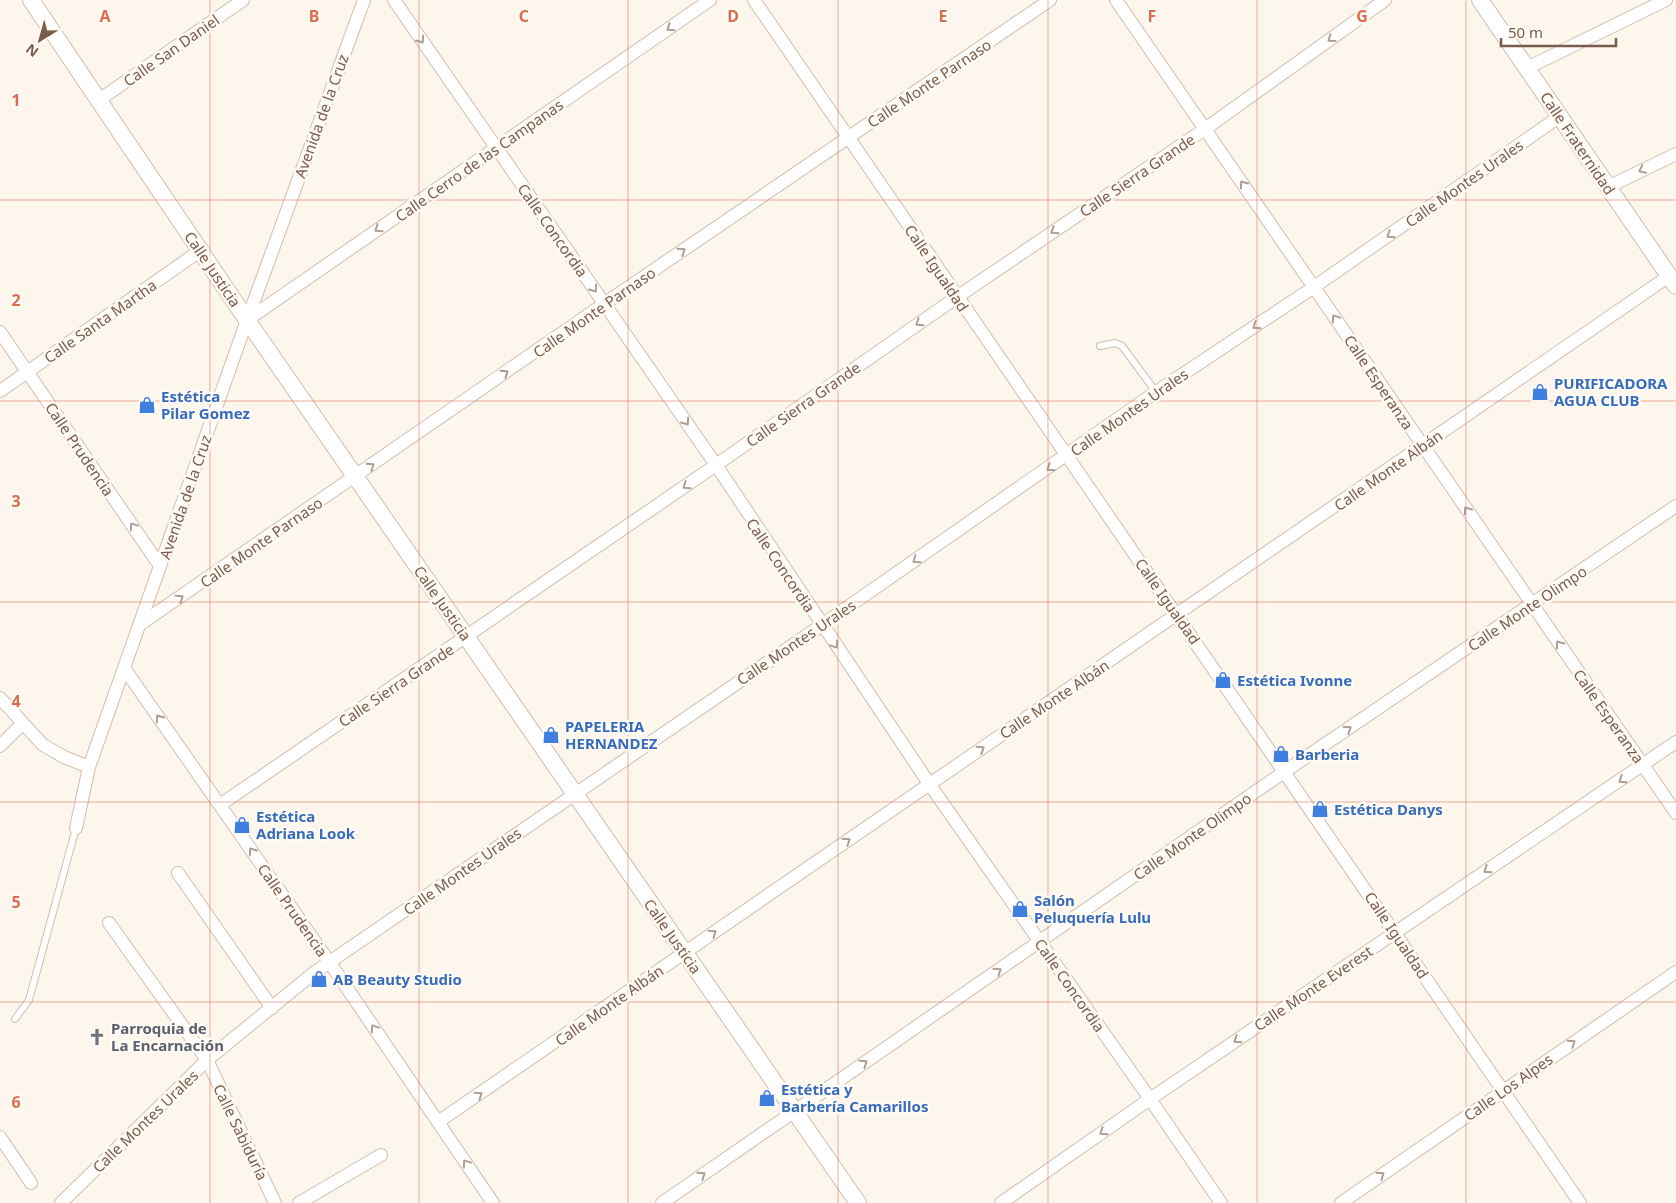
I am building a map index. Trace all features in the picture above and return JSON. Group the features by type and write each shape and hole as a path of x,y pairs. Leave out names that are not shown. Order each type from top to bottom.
{"street":[{"name":"Calle Justicia","path":"31,0 247,320 858,1203"},
{"name":"Calle San Daniel","path":"98,100 243,0"},
{"name":"Avenida de la Cruz","path":"76,828 88,766 140,625 247,320 364,0"},
{"name":"Calle Concordia","path":"394,0 716,465 930,785 1150,1099 1220,1203"},
{"name":"Calle Cerro de las Campanas","path":"247,320 710,0"},
{"name":"Calle Igualdad","path":"754,0 1396,932 1580,1203"},
{"name":"Calle Monte Parnaso","path":"140,625 604,304 1050,0"},
{"name":"Calle Esperanza","path":"1116,0 1676,813"},
{"name":"Calle Sierra Grande","path":"220,805 716,465 957,297 1205,129 1384,0"},
{"name":"Calle Fraternidad","path":"1480,0 1673,281"},
{"path":"1527,68 1666,0"},
{"name":"Calle Montes Urales","path":"61,1203 207,1060 316,972 1067,456 1156,392 1314,287 1559,117"},
{"path":"1608,187 1676,154"},
{"name":"Calle Santa Martha","path":"0,391 201,250"},
{"name":"Calle Monte Albán","path":"438,1122 1423,446 1673,281"},
{"name":"Calle Prudencia","path":"0,332 160,566"},
{"name":"Calle Monte Olimpo","path":"662,1203 1284,772 1676,506"},
{"name":"Calle Prudencia","path":"124,668 330,963 493,1203"},
{"path":"0,698 43,745 64,758 88,766"},
{"path":"0,746 22,724"},
{"name":"Calle Monte Everest","path":"1001,1203 1150,1099 1676,742"},
{"path":"178,873 272,1008"},
{"name":"Calle Sabiduría","path":"109,923 207,1060 275,1203"},
{"name":"Calle Los Alpes","path":"1341,1203 1676,972"},
{"path":"1,1141 31,1184"},
{"path":"299,1203 382,1155"}],"lane":[{"path":"1100,346 1115,343 1122,346 1156,392"},
{"path":"15,1019 30,1000 76,828"}],"place":[{"name":"PURIFICADORA AGUA CLUB","path":"1540,392"},
{"name":"Estética Pilar Gomez","path":"147,405"},
{"name":"Estética Ivonne","path":"1223,680"},
{"name":"PAPELERIA HERNANDEZ","path":"551,735"},
{"name":"Barberia","path":"1281,754"},
{"name":"Estética Danys","path":"1320,809"},
{"name":"Estética Adriana Look","path":"242,825"},
{"name":"Salón Peluquería Lulu","path":"1020,909"},
{"name":"AB Beauty Studio","path":"319,979"},
{"name":"Parroquia de La Encarnación","path":"97,1037"},
{"name":"Estética y Barbería Camarillos","path":"767,1098"}]}
